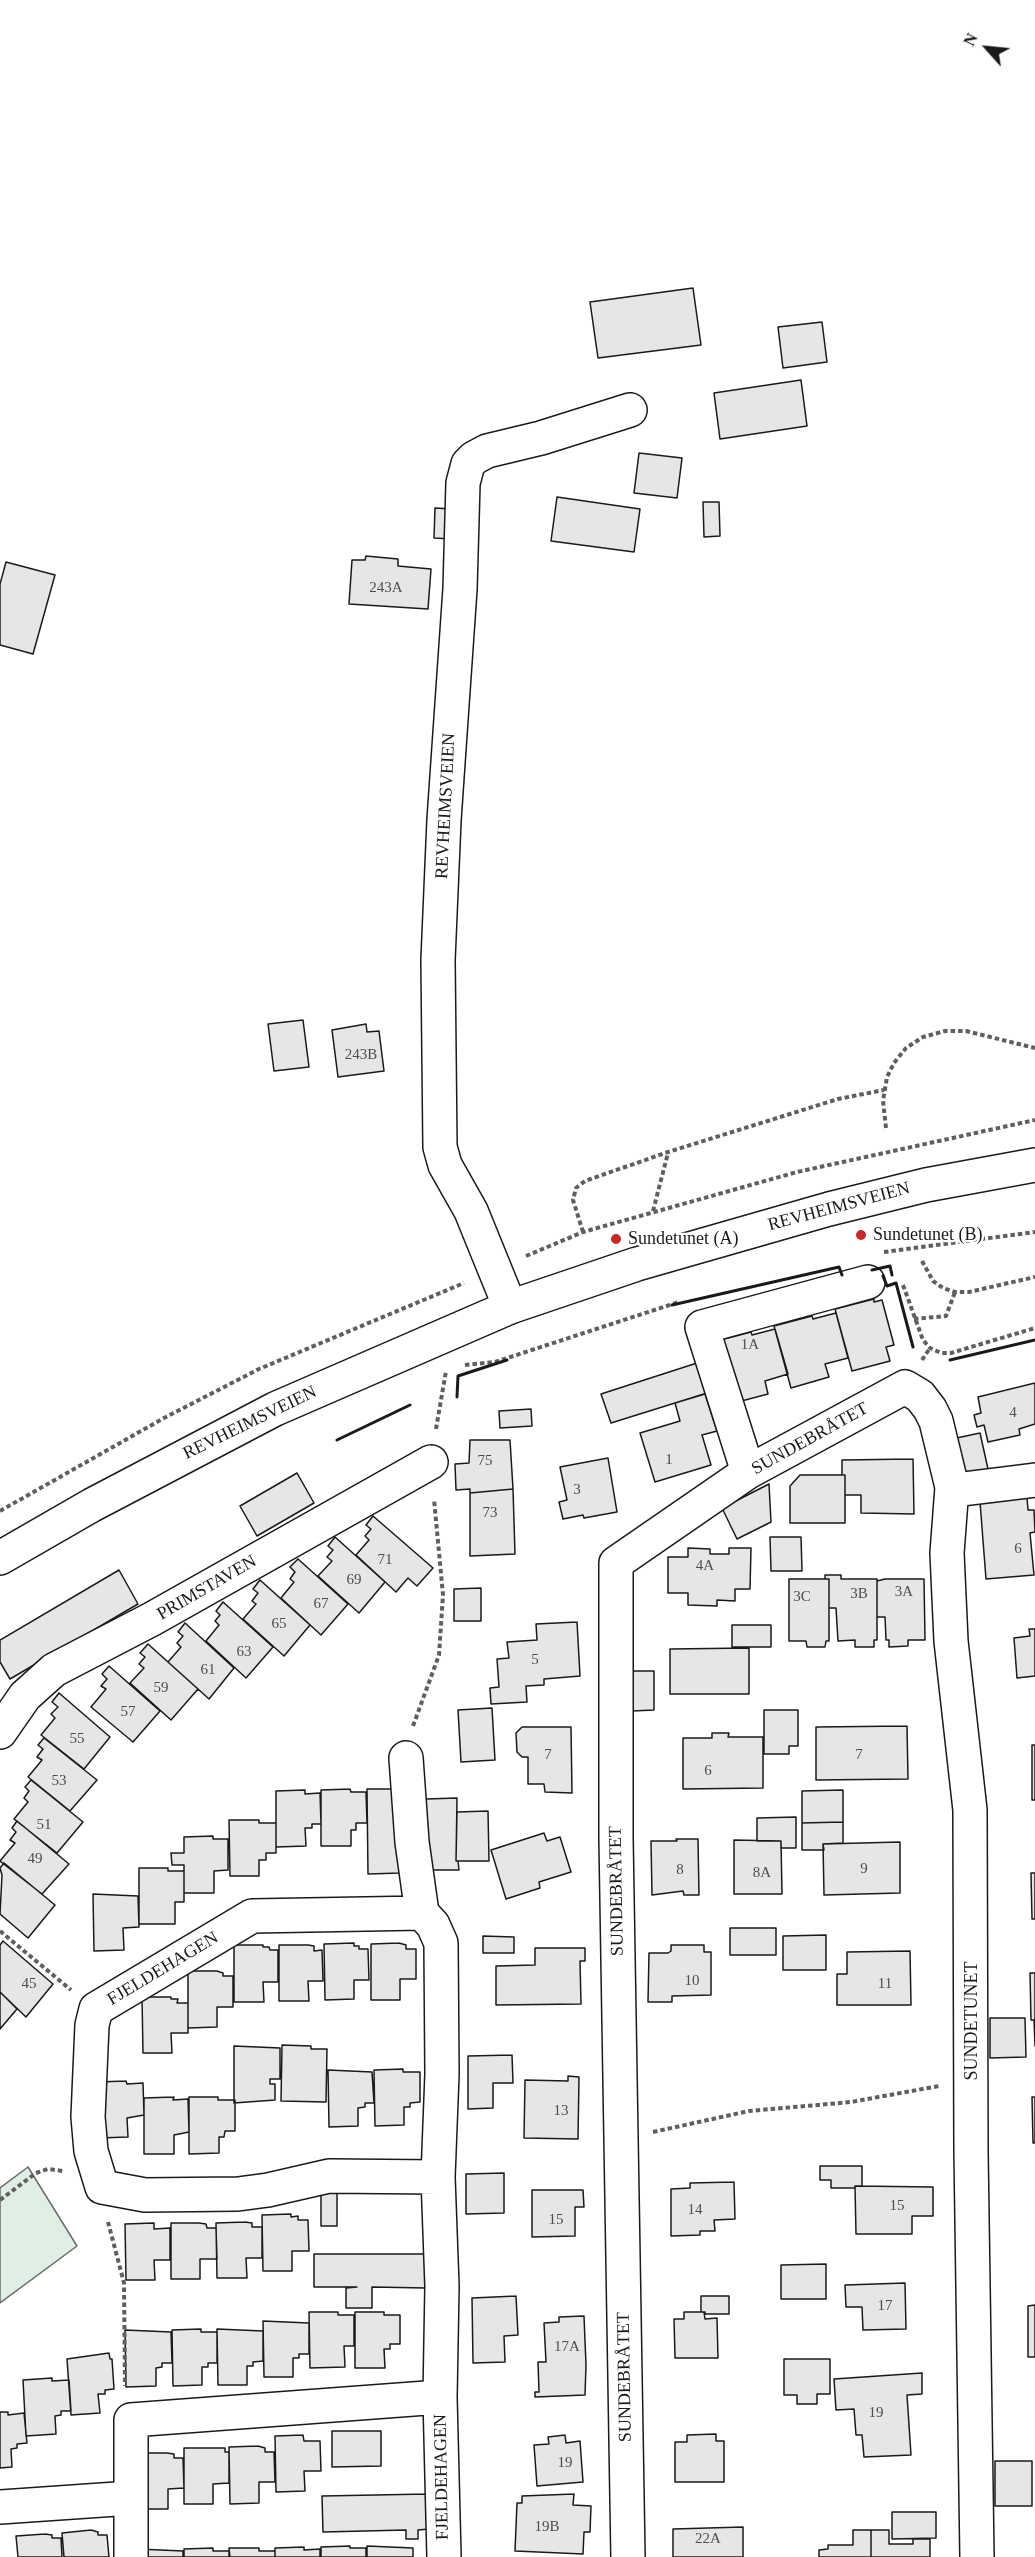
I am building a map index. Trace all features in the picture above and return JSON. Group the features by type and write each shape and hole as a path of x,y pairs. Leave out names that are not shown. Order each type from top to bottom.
{"street":[{"name":"REVHEIMSVEIEN","path":"510,1307 471,1211 445,1165 440,1137 438,960 444,820 460,589 463,483 468,465 474,458 488,451 541,438 630,410"},
{"name":"REVHEIMSVEIEN","path":"0,1558 121,1489 275,1409 510,1307 637,1264 830,1209 926,1185 1035,1165"},
{"path":"748,1472 702,1327 871,1269"},
{"name":"SUNDEBRÅTET","path":"628,2557 616,1838 616,1563 748,1472 905,1387"},
{"name":"SUNDETUNET","path":"905,1387 920,1396 933,1415 952,1487 947,1553 951,1641 970,1809 973,2080 971,2151 977,2557"},
{"name":"PRIMSTAVEN","path":"0,1732 25,1696 54,1670 152,1619 431,1462"},
{"path":"952,1487 963,1489 1035,1480"},
{"name":"FJELDEHAGEN","path":"406,1758 412,1842 422,1913 433,1925 441,1943 442,2074 438,2177 442,2286 440,2397 444,2557"},
{"name":"FJELDEHAGEN","path":"102,2187 91,2151 88,2117 92,2025 96,2009 252,1916 422,1913"},
{"path":"102,2187 146,2195 238,2194 268,2190 329,2176 438,2177"},
{"name":"FJELDEHAGEN","path":"130,2420 440,2397"},
{"path":"130,2420 131,2557"},
{"path":"0,2508 131,2498"}],"path":[{"path":"886,1128 884,1090 894,1063 906,1048 923,1037 945,1031 966,1032 1035,1048"},
{"path":"583,1232 573,1200 576,1188 585,1181 668,1152 838,1099 884,1090"},
{"path":"653,1211 668,1152"},
{"path":"871,1269 892,1251 1035,1232"},
{"path":"892,1251 895,1259"},
{"path":"922,1261 933,1281 943,1288 956,1292 969,1292 1035,1277"},
{"path":"900,1277 922,1340 930,1348 941,1353 951,1353 1035,1328"},
{"path":"914,1319 946,1316 956,1292"},
{"path":"456,1366 495,1362 683,1301"},
{"path":"406,1758 415,1720 439,1655 443,1595 431,1462 447,1368 439,1369"},
{"path":"0,1930 96,2009"},
{"path":"620,2139 748,2110 851,2102 973,2080"},
{"path":"0,2200 36,2173 48,2169 88,2175 102,2187 107,2217 124,2283 124,2372 130,2420"}],"green space":[{"path":"28,2167 77,2246 0,2303 0,2188"}],"building":[{"path":"693,288 701,345 598,358 590,302"},
{"path":"822,322 827,362 783,368 778,327"},
{"path":"801,380 807,426 720,439 714,393"},
{"path":"639,453 682,458 677,498 634,493"},
{"path":"557,497 640,509 634,552 551,541"},
{"path":"703,502 719,502 720,536 704,537"},
{"path":"435,508 452,509 451,539 434,538"},
{"path":"366,556 398,559 398,566 431,569 428,609 349,604 352,560 365,560"},
{"path":"6,562 55,575 33,654 0,645 0,584"},
{"path":"303,1020 309,1067 274,1071 268,1024"},
{"path":"366,1024 367,1032 379,1031 384,1071 338,1077 332,1030"},
{"path":"874,1299 874,1302 882,1300 894,1345 886,1347 890,1361 852,1371 835,1309"},
{"path":"836,1313 848,1358 825,1364 829,1377 791,1388 774,1326 812,1316 813,1319"},
{"path":"775,1329 788,1374 765,1381 768,1394 730,1404 713,1342 751,1332 752,1335"},
{"path":"697,1363 707,1393 611,1423 601,1394"},
{"path":"1035,1383 1035,1424 1019,1429 1020,1435 988,1442 984,1425 977,1427 974,1415 981,1413 978,1397"},
{"path":"705,1394 717,1431 702,1435 711,1465 655,1482 640,1433 680,1421 675,1403"},
{"path":"531,1409 532,1426 500,1428 499,1411"},
{"path":"980,1433 988,1469 960,1475 952,1439"},
{"path":"470,1440 510,1440 513,1489 470,1493 470,1489 456,1490 455,1464 469,1463"},
{"path":"608,1458 617,1512 563,1519 559,1502 567,1500 560,1467"},
{"path":"913,1459 914,1514 861,1513 861,1495 845,1495 842,1460"},
{"path":"297,1473 314,1503 257,1536 240,1506"},
{"path":"800,1475 845,1475 845,1523 790,1523 790,1486"},
{"path":"769,1484 771,1522 737,1539 722,1508"},
{"path":"513,1489 515,1554 470,1556 470,1493"},
{"path":"1027,1498 1028,1510 1034,1510 1035,1532 1030,1533 1034,1575 986,1579 980,1502"},
{"path":"373,1516 433,1568 417,1586 408,1578 396,1592 356,1555 369,1540 365,1536 371,1529 366,1525"},
{"path":"335,1537 385,1582 359,1613 318,1576 332,1561 327,1557 333,1550 328,1546"},
{"path":"770,1537 801,1537 802,1571 771,1571"},
{"path":"688,1548 710,1549 710,1554 729,1554 729,1548 751,1548 750,1589 735,1589 735,1601 717,1600 717,1606 688,1605 688,1593 668,1593 668,1557 688,1557"},
{"path":"298,1559 348,1604 321,1635 281,1598 294,1582 290,1579 295,1572 290,1567"},
{"path":"119,1570 138,1604 10,1679 0,1662 0,1640"},
{"path":"825,1575 841,1575 841,1579 877,1579 877,1640 874,1640 874,1647 855,1647 855,1640 838,1641 836,1608 829,1608 829,1579 825,1579"},
{"path":"789,1579 829,1579 829,1641 826,1641 825,1647 807,1647 806,1641 789,1641"},
{"path":"924,1579 925,1640 908,1640 908,1646 889,1647 889,1640 886,1640 885,1617 877,1617 877,1581"},
{"path":"260,1580 310,1625 284,1656 243,1619 256,1604 252,1601 258,1593 253,1589"},
{"path":"481,1588 481,1621 454,1621 454,1589"},
{"path":"223,1602 273,1647 246,1678 206,1641 219,1625 215,1621 220,1615 216,1611"},
{"path":"577,1622 580,1676 544,1679 544,1685 526,1686 527,1702 491,1704 490,1688 499,1687 497,1659 509,1658 507,1642 537,1640 536,1624"},
{"path":"185,1623 234,1668 209,1699 168,1662 181,1647 177,1643 183,1636 178,1632"},
{"path":"732,1625 771,1625 771,1647 732,1647"},
{"path":"1029,1629 1035,1629 1035,1676 1017,1678 1014,1638 1030,1636"},
{"path":"148,1644 198,1689 171,1720 130,1683 144,1668 139,1664 145,1657 140,1653"},
{"path":"749,1648 749,1694 670,1694 670,1649"},
{"path":"109,1666 160,1711 133,1742 91,1707 106,1689 101,1686 107,1679 102,1674"},
{"path":"632,1671 654,1671 654,1710 632,1711"},
{"path":"59,1693 110,1737 84,1769 41,1735 55,1718 51,1714 58,1707 52,1702"},
{"path":"492,1708 495,1760 461,1762 458,1710"},
{"path":"764,1710 798,1710 798,1746 789,1746 789,1754 764,1754"},
{"path":"907,1726 908,1779 816,1780 816,1727"},
{"path":"522,1727 571,1727 572,1793 545,1792 544,1784 528,1784 528,1757 522,1757 517,1752 516,1733"},
{"path":"712,1733 729,1733 728,1737 763,1737 763,1788 683,1789 683,1738 712,1738"},
{"path":"44,1738 97,1780 70,1811 28,1777 42,1760 37,1757 43,1749 38,1745"},
{"path":"1032,1745 1035,1745 1035,1800 1032,1800"},
{"path":"31,1780 83,1822 57,1853 14,1819 28,1802 24,1798 29,1791 25,1787"},
{"path":"350,1789 351,1792 366,1792 367,1823 356,1823 356,1830 351,1830 351,1846 321,1846 321,1790"},
{"path":"367,1789 400,1789 400,1873 368,1874"},
{"path":"305,1790 305,1794 320,1793 321,1824 312,1824 312,1828 305,1828 306,1846 276,1847 276,1791"},
{"path":"843,1790 843,1822 802,1823 802,1791"},
{"path":"457,1798 456,1861 458,1861 459,1870 427,1870 426,1799"},
{"path":"488,1811 489,1861 456,1861 457,1812"},
{"path":"796,1817 796,1848 781,1848 781,1841 757,1841 757,1818"},
{"path":"229,1820 259,1820 259,1823 276,1823 276,1853 266,1853 266,1860 259,1860 259,1876 230,1876"},
{"path":"17,1821 69,1864 42,1894 0,1861 15,1843 10,1840 16,1832 12,1828"},
{"path":"843,1822 843,1843 823,1844 824,1850 802,1850 802,1823"},
{"path":"544,1833 547,1841 560,1837 571,1872 539,1882 540,1888 506,1899 491,1850"},
{"path":"213,1836 213,1839 228,1839 228,1870 214,1871 214,1893 184,1893 184,1865 172,1865 171,1853 184,1853 184,1837"},
{"path":"676,1839 698,1839 699,1895 684,1895 683,1891 652,1895 651,1841 677,1841"},
{"path":"734,1840 781,1841 782,1894 734,1894"},
{"path":"900,1842 900,1893 824,1895 823,1844"},
{"path":"4,1863 55,1905 28,1938 0,1914 2,1875 0,1868"},
{"path":"139,1868 168,1868 168,1871 184,1871 184,1902 175,1902 175,1924 139,1924"},
{"path":"1031,1873 1035,1873 1035,1919 1032,1919"},
{"path":"93,1894 138,1896 139,1927 123,1928 124,1950 94,1951"},
{"path":"730,1928 776,1928 776,1955 730,1955"},
{"path":"826,1935 826,1970 783,1970 783,1936"},
{"path":"483,1936 514,1937 514,1953 483,1953"},
{"path":"3,1941 53,1984 26,2017 0,1992 0,1945"},
{"path":"354,1943 354,1946 359,1946 359,1949 368,1949 369,1980 354,1980 354,1999 325,2000 324,1944"},
{"path":"371,1944 406,1945 406,1949 416,1949 416,1979 400,1979 400,2000 371,2000"},
{"path":"234,1945 263,1945 263,1947 269,1947 270,1950 278,1950 278,1982 263,1982 264,2002 234,2002"},
{"path":"279,1945 308,1945 314,1946 314,1951 322,1950 323,1981 308,1981 309,2001 279,2001"},
{"path":"671,1945 704,1945 704,1952 711,1952 711,1995 672,1996 672,2002 648,2002 649,1953 668,1953 671,1951"},
{"path":"535,1948 585,1948 585,1961 580,1961 581,2004 496,2005 496,1966 535,1965"},
{"path":"910,1951 911,2005 837,2005 837,1974 847,1974 847,1952"},
{"path":"188,1971 217,1971 223,1973 223,1976 233,1976 233,2007 217,2007 217,2027 188,2028"},
{"path":"1030,1973 1035,1973 1035,2046 1034,2020 1031,2020"},
{"path":"0,1992 17,2009 0,2029"},
{"path":"142,1997 171,1997 171,1999 178,1999 177,2003 188,2003 188,2033 171,2033 172,2053 143,2053"},
{"path":"990,2018 1025,2018 1026,2057 990,2058"},
{"path":"282,2045 327,2049 326,2102 281,2101"},
{"path":"234,2046 280,2048 280,2079 270,2079 270,2084 275,2084 275,2100 234,2103"},
{"path":"512,2055 513,2083 493,2083 493,2108 468,2109 468,2056"},
{"path":"403,2069 403,2072 420,2072 420,2102 410,2103 410,2107 404,2107 404,2125 375,2126 374,2070"},
{"path":"328,2070 372,2072 374,2103 365,2103 365,2107 358,2108 358,2126 329,2127"},
{"path":"568,2076 579,2077 578,2139 524,2138 525,2080 568,2081"},
{"path":"126,2081 127,2084 143,2083 144,2115 127,2118 128,2137 99,2138 97,2082"},
{"path":"174,2097 173,2100 188,2099 189,2132 174,2135 174,2154 144,2154 144,2098"},
{"path":"189,2097 218,2097 218,2100 235,2100 235,2131 225,2131 224,2137 219,2137 219,2153 189,2154"},
{"path":"1032,2097 1035,2097 1035,2143 1033,2143"},
{"path":"820,2166 862,2166 862,2186 831,2188 831,2180 820,2180"},
{"path":"504,2173 504,2213 466,2214 466,2174"},
{"path":"734,2182 735,2219 714,2220 715,2231 700,2231 700,2235 671,2236 671,2189 690,2188 690,2183"},
{"path":"855,2186 933,2187 933,2216 912,2216 912,2234 856,2234"},
{"path":"532,2190 583,2190 584,2207 575,2207 575,2236 532,2237"},
{"path":"321,2193 337,2193 337,2226 321,2226"},
{"path":"291,2214 291,2217 298,2216 298,2220 308,2220 309,2251 292,2251 292,2271 263,2271 262,2215"},
{"path":"154,2223 154,2229 170,2228 170,2260 154,2260 155,2280 126,2280 125,2224"},
{"path":"171,2223 199,2223 206,2224 207,2228 216,2228 217,2259 200,2259 200,2279 171,2279"},
{"path":"216,2223 252,2223 252,2227 262,2227 262,2258 246,2258 247,2278 217,2278"},
{"path":"314,2254 426,2254 426,2288 372,2287 372,2308 346,2308 346,2288 357,2287 314,2287"},
{"path":"826,2264 826,2299 781,2299 781,2265"},
{"path":"905,2283 906,2329 863,2330 862,2307 846,2307 845,2285"},
{"path":"516,2296 518,2335 504,2336 505,2362 473,2363 472,2298"},
{"path":"701,2296 729,2296 729,2314 701,2312"},
{"path":"1035,2305 1035,2357 1028,2357 1028,2306"},
{"path":"309,2312 338,2312 338,2315 354,2315 354,2346 344,2346 345,2367 310,2368"},
{"path":"355,2312 384,2312 384,2315 400,2315 400,2344 390,2344 390,2349 384,2349 385,2368 355,2368"},
{"path":"684,2312 704,2312 705,2319 717,2318 718,2358 675,2358 674,2319 684,2319"},
{"path":"584,2316 585,2395 535,2397 535,2392 539,2392 538,2362 546,2362 544,2323 559,2322 559,2317"},
{"path":"263,2321 309,2323 309,2354 299,2354 299,2358 293,2358 293,2377 264,2377"},
{"path":"201,2329 201,2332 217,2332 217,2363 208,2363 208,2367 202,2367 202,2385 173,2386 172,2330"},
{"path":"217,2329 263,2331 263,2361 253,2362 253,2366 247,2366 247,2385 218,2385"},
{"path":"125,2330 171,2332 172,2363 162,2363 162,2367 156,2368 156,2386 126,2387"},
{"path":"109,2353 112,2359 114,2389 105,2390 105,2394 98,2394 100,2413 71,2415 67,2359"},
{"path":"784,2359 830,2359 830,2394 817,2394 817,2404 797,2404 797,2395 784,2395"},
{"path":"922,2373 922,2394 907,2395 911,2455 864,2457 862,2435 856,2435 854,2409 836,2410 834,2379"},
{"path":"52,2378 52,2381 69,2380 71,2411 61,2411 61,2415 55,2416 56,2434 26,2436 23,2380"},
{"path":"0,2412 8,2412 8,2415 24,2413 27,2443 17,2444 17,2448 11,2449 12,2467 0,2468"},
{"path":"332,2431 381,2431 381,2466 332,2467"},
{"path":"716,2434 716,2441 724,2441 724,2482 675,2482 675,2442 687,2442 687,2435"},
{"path":"303,2435 304,2441 320,2441 321,2471 304,2471 305,2491 276,2492 275,2436"},
{"path":"565,2435 566,2443 580,2441 583,2482 537,2486 534,2445 549,2444 548,2437"},
{"path":"258,2446 265,2448 265,2452 274,2452 275,2482 259,2482 259,2503 230,2504 229,2447"},
{"path":"184,2448 225,2448 225,2452 229,2452 229,2483 213,2484 213,2504 184,2504"},
{"path":"138,2453 167,2453 174,2454 174,2458 183,2458 184,2488 168,2489 168,2509 139,2509"},
{"path":"995,2461 1032,2461 1032,2506 995,2506"},
{"path":"428,2494 429,2529 418,2530 418,2539 406,2539 406,2530 323,2532 322,2496"},
{"path":"574,2494 573,2505 591,2506 590,2532 584,2532 583,2554 515,2551 517,2503 522,2503 522,2496"},
{"path":"892,2512 936,2512 936,2538 892,2539"},
{"path":"743,2527 743,2557 673,2557 673,2529"},
{"path":"91,2530 98,2532 98,2535 107,2535 109,2557 64,2557 62,2533"},
{"path":"853,2530 871,2530 871,2557 819,2557 819,2550 828,2549 828,2545 853,2545"},
{"path":"871,2530 889,2530 889,2544 913,2544 913,2539 930,2539 930,2557 871,2557"},
{"path":"52,2535 52,2538 61,2538 62,2557 18,2557 16,2536"},
{"path":"350,2546 350,2548 366,2548 366,2557 321,2557 321,2547"},
{"path":"367,2546 413,2548 413,2557 367,2557"},
{"path":"304,2547 304,2550 320,2549 320,2557 275,2557 275,2548"},
{"path":"213,2548 213,2551 229,2551 229,2557 184,2557 184,2549"},
{"path":"229,2548 259,2548 259,2551 275,2551 275,2557 230,2557"},
{"path":"138,2549 183,2551 183,2557 138,2557"}],"wall":[{"path":"872,1270 890,1266 892,1275"},
{"path":"672,1305 839,1267 842,1275"},
{"path":"883,1276 887,1286 896,1283 913,1347"},
{"path":"950,1360 1035,1340"},
{"path":"457,1397 458,1376 507,1360"},
{"path":"337,1440 410,1405"}],"place":[{"name":"Sundetunet (B)","path":"861,1235"},
{"name":"Sundetunet (A)","path":"616,1239"}]}
